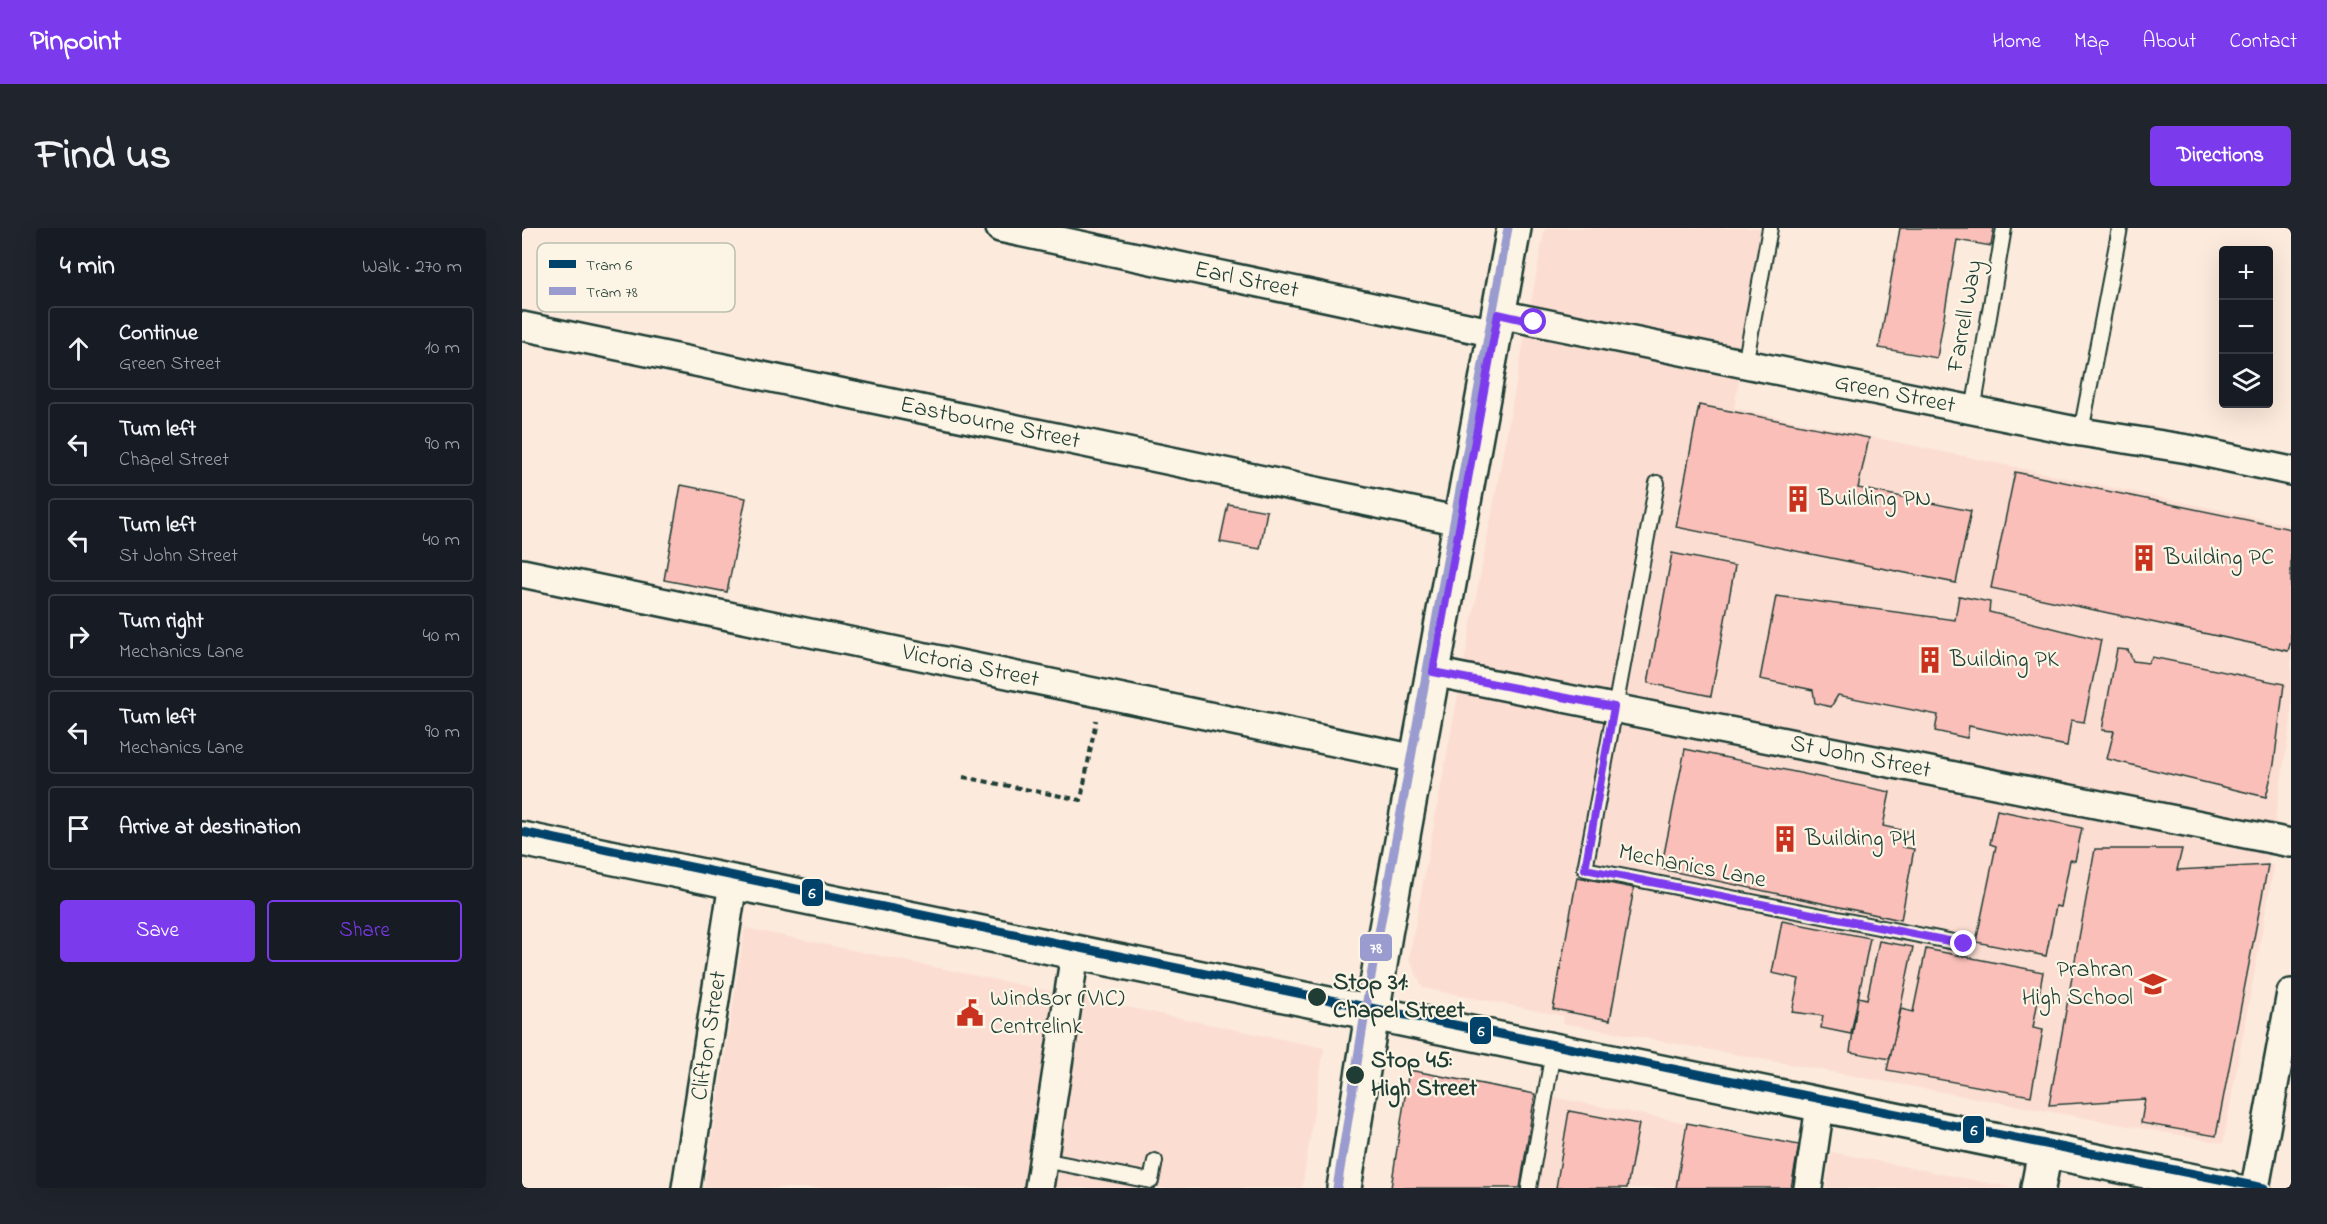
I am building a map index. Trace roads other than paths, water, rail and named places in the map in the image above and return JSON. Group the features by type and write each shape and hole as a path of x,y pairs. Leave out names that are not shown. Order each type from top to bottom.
{"main road":[{"path":"1344,1188 1371,1015 1416,759 1514,228"},
{"path":"522,839 1371,1015 2228,1188"},
{"path":"2038,1188 2045,1151"}],"street":[{"name":"Earl Street","path":"1006,229 1497,323"},
{"name":"Green Street","path":"1497,323 1745,365 2081,432 2188,449 2291,471"},
{"name":"Eastbourne Street","path":"522,326 1460,521"},
{"name":"Victoria Street","path":"522,573 1416,759"},
{"name":"St John Street","path":"1433,672 2291,843"},
{"name":"Clifton Street","path":"686,1188 733,883"},
{"path":"1039,1188 1075,953"},
{"path":"2255,1188 2291,993"},
{"path":"1808,1188 1820,1106"}],"lane":[{"path":"1745,365 1770,228"},
{"name":"Farrell Way","path":"1973,411 2004,228"},
{"path":"2081,432 2120,228"},
{"name":"Mechanics Lane","path":"1657,483 1585,869 1964,944"},
{"path":"1529,1188 1553,1052"},
{"path":"1043,1160 1135,1183 1151,1181 1155,1161"}],"tram line":[{"name":"78","path":"1337,1188 1371,976 1508,228"},
{"name":"6","path":"522,832 1336,1001 2264,1188"}],"place":[{"name":"Building PN","path":"1798,499"},
{"name":"Building PC","path":"2144,558"},
{"name":"Building PK","path":"1930,660"},
{"name":"Building PH","path":"1785,839"},
{"name":"Prahran High School","path":"2153,984"},
{"name":"Stop 31: Chapel Street","path":"1317,997"},
{"name":"Windsor (VIC) Centrelink","path":"970,1013"},
{"name":"Stop 45: High Street","path":"1355,1075"}]}
